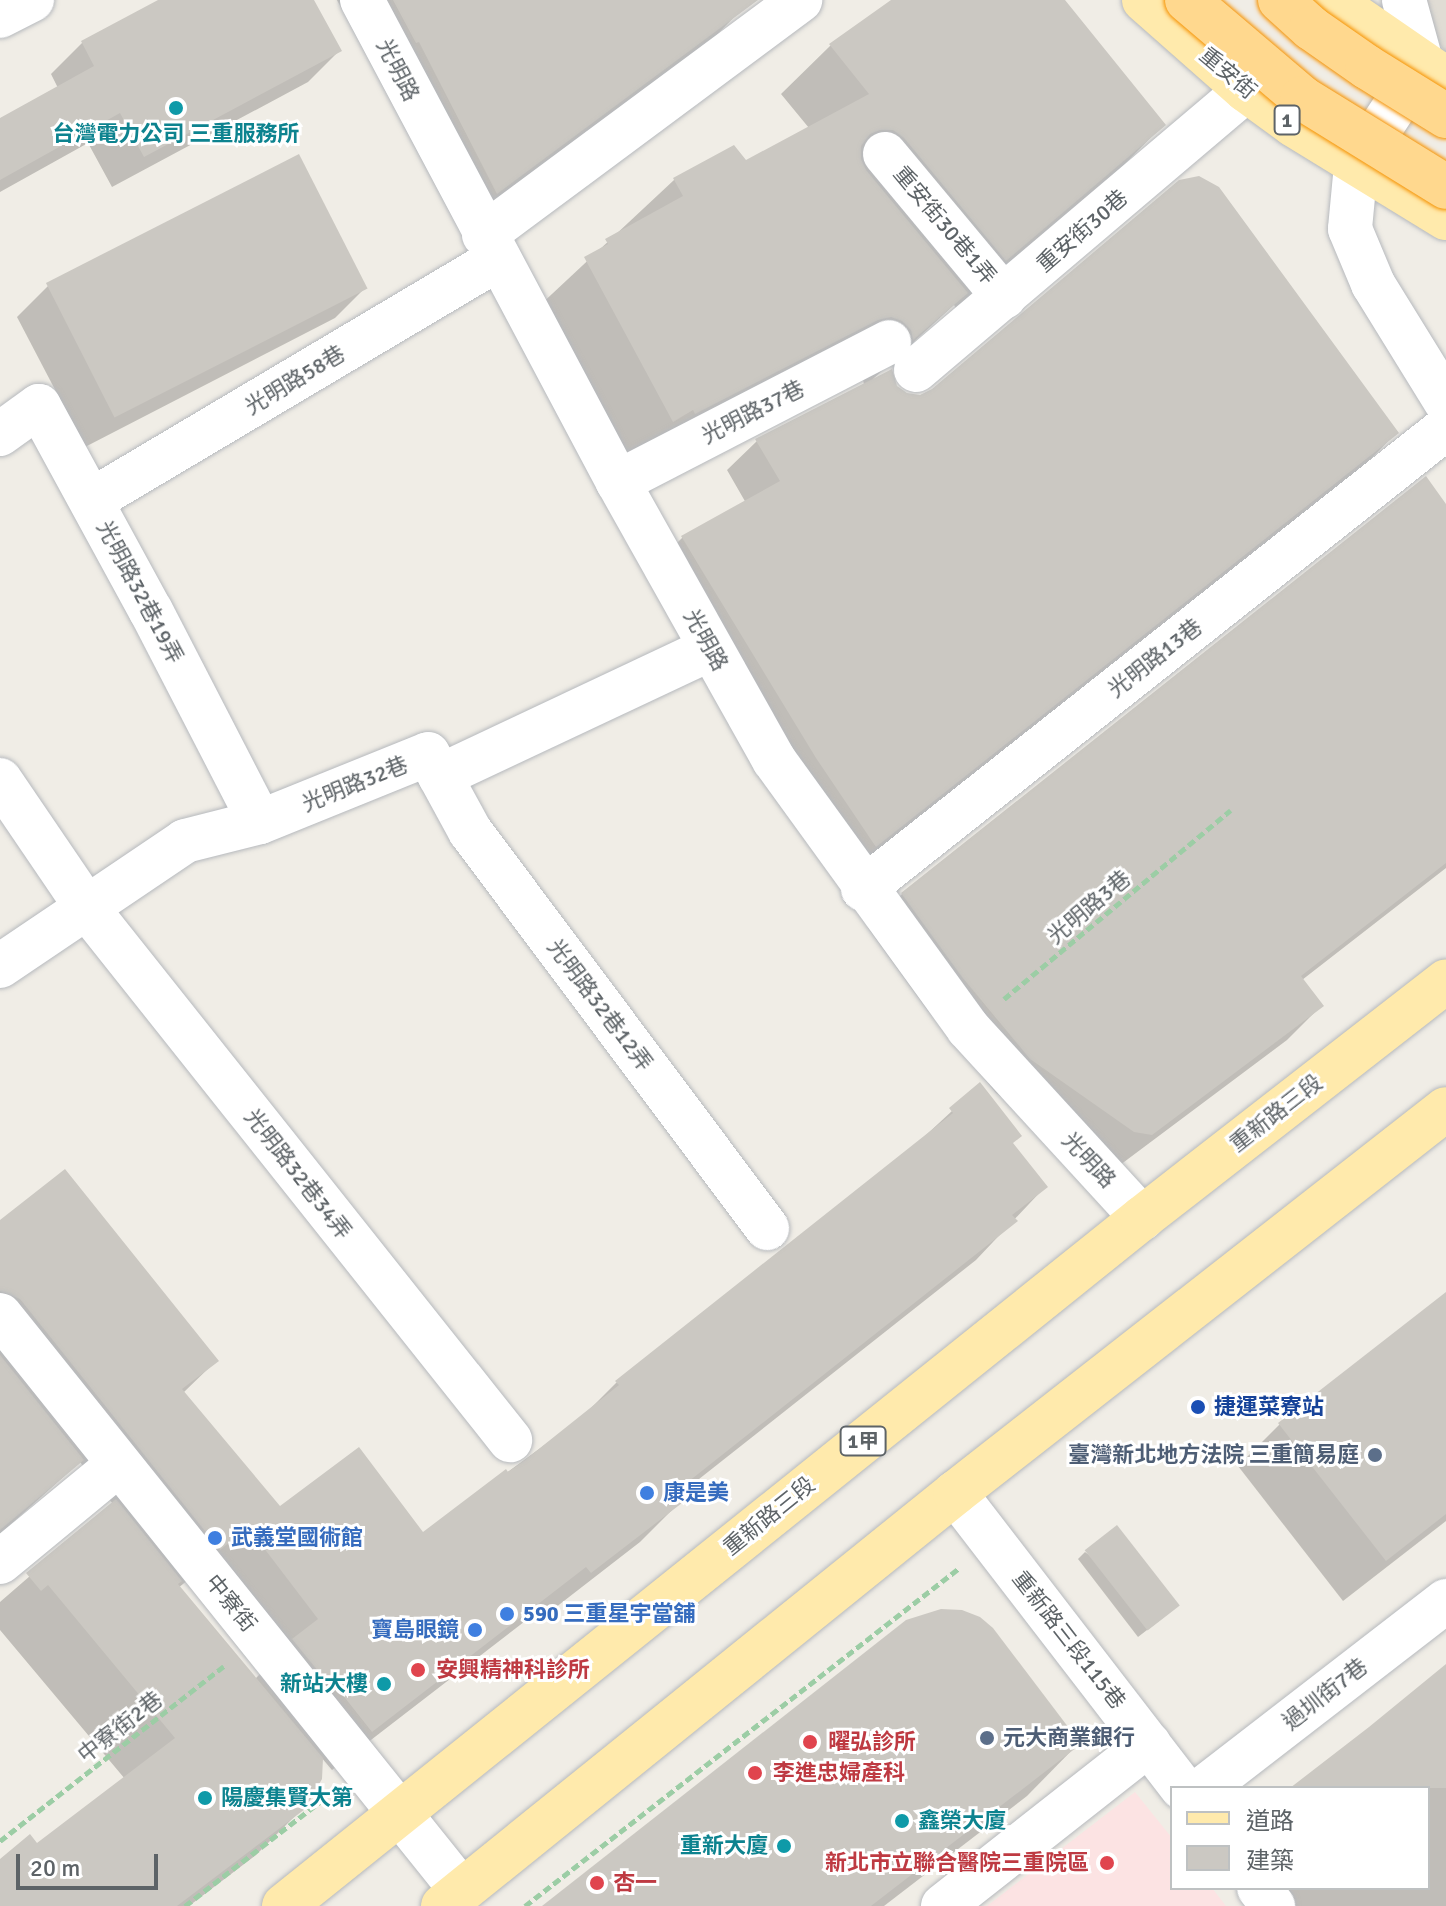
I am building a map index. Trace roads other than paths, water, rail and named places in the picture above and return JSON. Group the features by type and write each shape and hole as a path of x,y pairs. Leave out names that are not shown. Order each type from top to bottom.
{"highway":[{"name":"1","path":"1187,0 1302,98 1446,187"},
{"path":"1280,0 1311,28 1446,116"}],"main road":[{"name":"重安街","path":"1144,0 1246,90 1356,165 1446,218"},
{"path":"1331,0 1434,72"},
{"name":"重新路三段","path":"284,1906 1142,1218 1446,981"},
{"path":"452,1899 955,1493 1446,1109"}],"street":[{"path":"0,16 32,0"},
{"name":"光明路","path":"362,0 618,482 774,760 863,889 968,1028 1142,1218"},
{"name":"光明路58巷","path":"92,500 491,247 800,0"},
{"path":"1404,0 1434,72 1356,165 1350,229 1373,284 1446,402"},
{"name":"重安街30巷","path":"903,356 1004,297 1246,90"},
{"name":"重安街30巷1弄","path":"885,154 1004,297"},
{"name":"光明路37巷","path":"618,482 903,356"},
{"name":"光明路32巷19弄","path":"0,434 39,406 92,500 260,822"},
{"name":"光明路13巷","path":"863,889 1446,428"},
{"name":"光明路32巷","path":"0,966 185,841 260,822 428,754 440,776 710,649"},
{"name":"光明路32巷12弄","path":"440,776 470,831 767,1228"},
{"name":"光明路32巷34弄","path":"0,780 87,908 510,1440"},
{"name":"中寮街","path":"0,1315 399,1813 452,1899"},
{"path":"0,1562 119,1464"},
{"name":"重新路三段115巷","path":"955,1493 1180,1786"},
{"name":"過圳街7巷","path":"1207,1786 1446,1601"},
{"path":"943,1906 1149,1744"},
{"path":"1261,1890 1273,1906"}],"place":[{"name":"台灣電力公司 三重服務所","path":"176,108"},
{"name":"捷運菜寮站","path":"1198,1407"},
{"name":"臺灣新北地方法院 三重簡易庭","path":"1375,1455"},
{"name":"康是美","path":"647,1493"},
{"name":"武義堂國術館","path":"215,1538"},
{"name":"590 三重星宇當舖","path":"507,1614"},
{"name":"寶島眼鏡","path":"475,1630"},
{"name":"安興精神科診所","path":"418,1670"},
{"name":"新站大樓","path":"384,1684"},
{"name":"元大商業銀行","path":"987,1738"},
{"name":"曜弘診所","path":"810,1742"},
{"name":"李進忠婦產科","path":"755,1773"},
{"name":"陽慶集賢大第","path":"205,1798"},
{"name":"鑫榮大廈","path":"902,1821"},
{"name":"重新大廈","path":"784,1846"},
{"name":"新北市立聯合醫院三重院區","path":"1107,1863"},
{"name":"杏一","path":"597,1883"}]}
